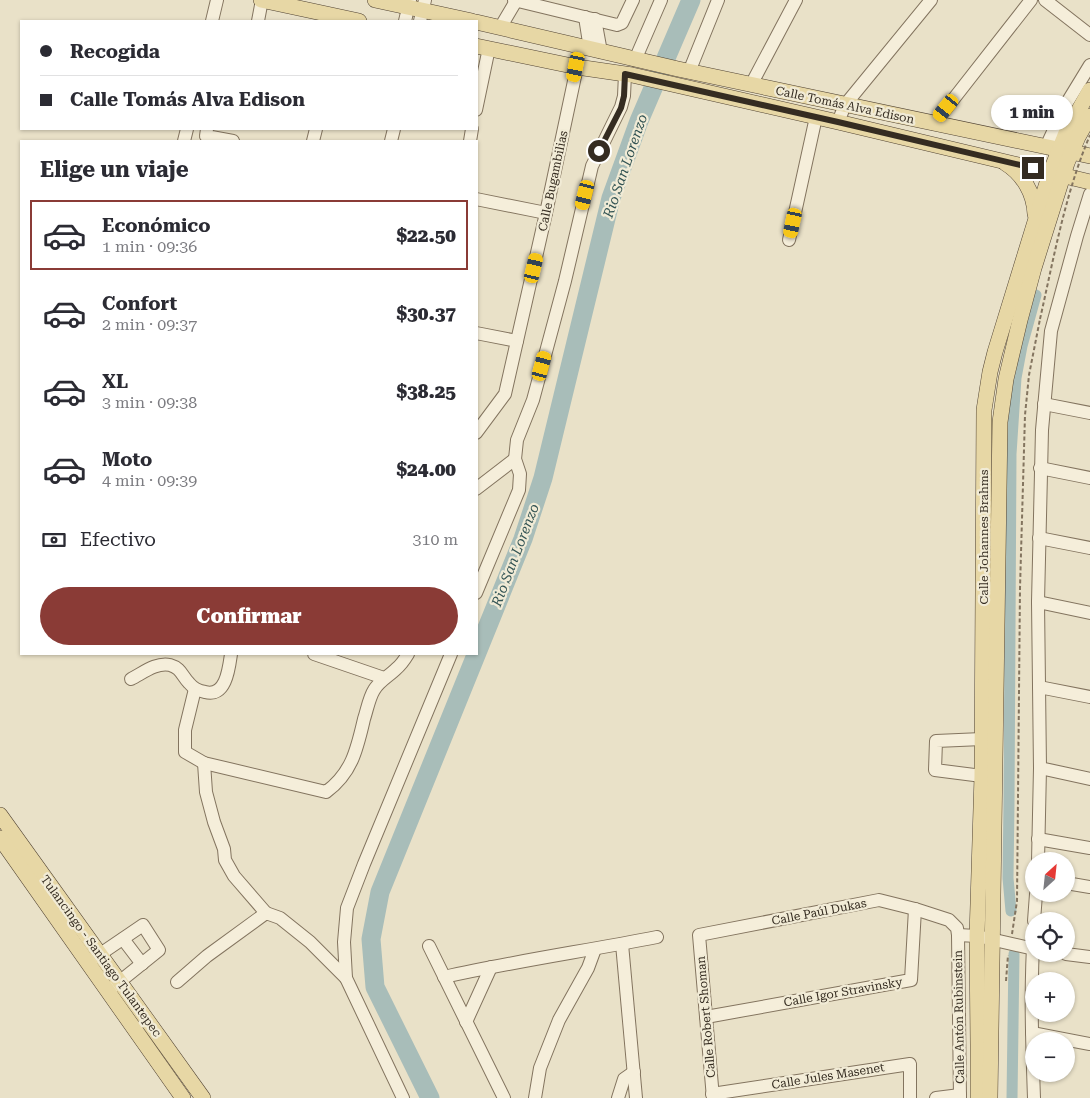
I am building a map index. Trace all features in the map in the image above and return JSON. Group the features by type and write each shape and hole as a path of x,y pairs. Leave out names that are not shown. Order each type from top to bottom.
{"main road":[{"path":"262,0 339,19"},
{"path":"384,1 415,10 467,20"},
{"name":"Calle Tomás Alva Edison","path":"478,22 751,85 1090,156"},
{"name":"Calle Tomás Alva Edison","path":"483,47 576,67 629,75 1090,182"},
{"path":"1059,149 1090,90"},
{"path":"1059,149 1078,137 1090,116"},
{"name":"Calle Johannes Brahms","path":"985,938 1000,422 1006,379 1056,174 1059,149"},
{"path":"999,160 1021,176 1026,184 1033,201 1035,219"},
{"name":"Calle Johannes Brahms","path":"985,938 982,776 984,410 995,352 1035,219 1056,174"},
{"name":"Tulancingo - Santiago Tulantepec","path":"1,818 94,958 107,991 183,1098"},
{"name":"Tulancingo - Santiago Tulantepec","path":"0,838 94,958 119,982 203,1098"},
{"path":"985,938 990,1098"},
{"name":"Calle Antón Rubinstein","path":"978,1098 978,1044 985,938"}],"street":[{"path":"212,20 217,0"},
{"path":"258,20 262,0"},
{"path":"496,27 513,0 617,25 622,23 633,0"},
{"path":"637,60 661,0"},
{"path":"684,70 718,0"},
{"path":"751,85 796,0"},
{"path":"838,122 845,105 931,0"},
{"path":"934,124 1031,0"},
{"path":"1045,0 1090,35"},
{"path":"590,18 595,50"},
{"path":"478,92 483,47"},
{"path":"1059,149 1065,106 1090,65"},
{"name":"Calle Bugambilias","path":"478,430 505,394 546,213 576,67"},
{"path":"478,588 519,490 520,474 515,459 517,440 533,400 565,281 592,166 621,108 629,75"},
{"path":"789,240 816,117"},
{"path":"208,130 206,136 219,134 231,140"},
{"path":"1038,852 1040,768 1038,602 1040,468 1044,404 1051,331 1086,217 1090,194"},
{"path":"478,199 546,213"},
{"path":"478,333 517,341"},
{"path":"1044,404 1090,413"},
{"path":"478,487 515,459"},
{"path":"1040,468 1090,478"},
{"path":"1039,538 1090,548"},
{"path":"1038,602 1090,613"},
{"path":"131,679 158,665 170,665 181,671 195,689 215,693 221,689 228,674 231,655"},
{"path":"317,655 384,678"},
{"path":"195,689 185,730 185,752 204,763 326,792 347,771 359,743 367,708 374,690 384,678 398,668 407,655"},
{"path":"346,978 344,942 347,908 451,655"},
{"path":"1039,687 1090,697"},
{"path":"982,739 936,741 935,770 982,776"},
{"path":"204,763 206,792 214,822 224,848 225,860 234,876 266,912 280,918 310,942 346,978 403,1098"},
{"path":"1040,768 1090,779"},
{"path":"1038,839 1090,848"},
{"path":"1075,885 1090,888"},
{"name":"Calle Paúl Dukas","path":"698,935 879,900 949,920 957,928 958,935"},
{"name":"Calle Igor Stravinsky","path":"706,1017 911,980 915,909"},
{"path":"177,982 207,956 266,912"},
{"path":"94,958 143,925 159,950 107,991"},
{"name":"Calle Robert Shoman","path":"698,935 713,1096"},
{"path":"958,935 985,938 1025,947"},
{"name":"Calle Antón Rubinstein","path":"958,935 960,1097"},
{"path":"444,977 657,937"},
{"path":"123,938 142,964"},
{"path":"622,944 636,1098"},
{"path":"429,946 504,1098"},
{"path":"535,1098 540,1068 559,1020 588,968 595,949"},
{"path":"1075,955 1090,957"},
{"path":"1032,1032 1033,962"},
{"path":"466,1022 491,967"},
{"path":"1075,1041 1090,1044"},
{"name":"Calle Jules Masenet","path":"713,1096 910,1064 910,1098"},
{"path":"618,1098 624,1079 634,1072"},
{"path":"1034,1082 1034,1098"},
{"path":"936,1098 960,1097"}],"path":[{"path":"1006,981 1017,901 1020,588 1025,415 1029,375 1063,217 1090,135"}],"waterway":[{"name":"Rio San Lorenzo","path":"478,650 523,539 543,478 611,198 639,121 691,0"},
{"path":"1011,911 1008,878 1011,454 1016,378 1022,346 1036,295"},
{"name":"Rio San Lorenzo","path":"430,1098 375,987 371,939 380,892 476,655"},
{"path":"1012,1098 1014,954"}],"route":[{"path":"599,151 621,108 624,96 625,74 1033,168"}]}
